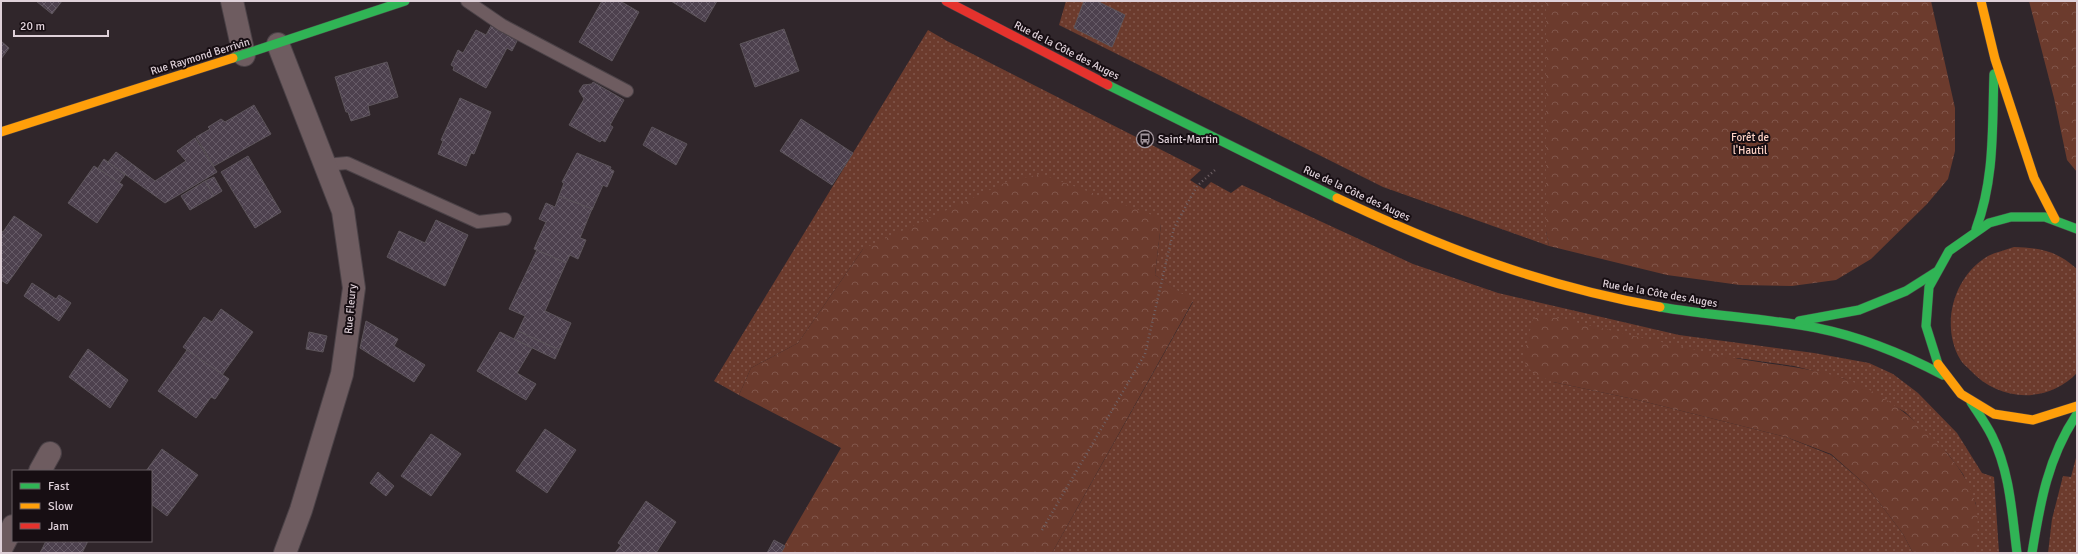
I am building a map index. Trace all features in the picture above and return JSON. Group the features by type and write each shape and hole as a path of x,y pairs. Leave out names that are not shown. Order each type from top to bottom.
{"street":[{"path":"232,1 244,55"},
{"name":"Rue Raymond Berrivin","path":"1,132 278,44 405,1"},
{"name":"Rue de la Côte des Auges","path":"946,1 1237,150 1350,204 1457,251 1552,283 1623,301 1713,315 1787,323 1832,331 1877,344 1916,360 1943,375"},
{"path":"1981,1 1995,59 2034,178 2055,219"},
{"name":"Rue Fleury","path":"278,44 343,211 354,288 342,374 302,510 285,553"},
{"path":"1976,229 1985,205 1990,179 1995,59"},
{"path":"2077,229 2055,219 2036,216 2015,216 1995,220 1976,229 1950,251 1936,272 1929,292 1925,314 1927,335 1933,356 1943,375 1956,390 1971,402 1989,412 2009,418 2029,420 2050,417 2077,406"},
{"name":"Rue de la Côte des Auges","path":"1787,323 1859,310 1906,291 1936,272"},
{"path":"1971,402 1992,437 2003,466 2010,492 2017,553"},
{"path":"2032,553 2048,467 2057,444 2077,414"},
{"path":"1,549 12,528"}],"lane":[{"path":"467,1 502,25 627,91"},
{"path":"325,165 347,163 478,222 504,219"}],"path":[{"path":"1042,530 1145,354 1174,228 1197,186 1237,150"}],"green space":[{"path":"1066,1 1546,1 1546,231 1549,246 1383,187 1059,25"},
{"name":"Forêt de l'Hautil","path":"1546,1 1931,1 1955,108 1955,151 1948,179 1927,204 1871,259 1836,280 1792,286 1740,285 1667,275 1549,246 1546,231"},
{"path":"2029,1 2077,1 2077,172 2067,160 2054,98"},
{"path":"928,30 1201,170 1190,180 1204,189 1211,182 1231,193 1242,185 1413,264 1498,293 1679,335 1814,353 1869,363 1893,374 1918,393 1957,433 1982,473 1994,477 1999,553 1977,553 1976,504 1963,474 1948,454 1905,412 1845,379 1794,366 1737,358 1553,382 1638,400 1786,437 1831,455 1866,485 1903,534 1913,553 1052,553 1193,302 1155,275 1161,224 863,249 798,343 751,368 739,395 714,381"},
{"path":"1041,174 1155,216 1161,224 1155,275 1193,301 1052,553 780,553 841,448 739,395 751,368 798,343 863,249 1009,181"},
{"path":"2014,247 2032,248 2055,254 2063,258 2077,269 2077,373 2065,383 2052,390 2038,394 2023,395 2009,393 1982,381 1961,360 1954,345 1951,331 1951,316 1954,302 1959,288 1966,276 1976,265 1988,256"},
{"path":"1543,315 1711,353 1818,372 1845,379 1863,386 1904,412 1924,429 1942,447 1958,467 1969,486 1976,505 1978,523 1977,553 1913,553 1903,534 1866,485 1831,454 1786,437 1638,400 1553,382 1533,373 1526,365 1523,357 1533,319"},
{"path":"2077,454 2077,553 2048,553 2052,519 2063,476 2071,477"}],"building":[{"path":"36,1 62,1 52,14"},
{"path":"602,1 620,1 639,12 612,61 579,42"},
{"path":"671,1 717,1 705,22"},
{"path":"1084,1 1097,1 1125,15 1112,47 1074,28"},
{"path":"492,24 518,39 512,51 507,48 486,88 453,70 454,67 451,65 458,50 463,53 476,30 486,35"},
{"path":"784,29 799,71 755,87 740,44"},
{"path":"1,41 9,48 1,59"},
{"path":"387,62 398,97 368,106 370,115 351,121 348,112 346,112 335,77"},
{"path":"593,82 624,100 610,125 613,127 605,142 602,140 600,142 569,125 584,99 579,91 583,85 592,84"},
{"path":"460,98 491,112 474,154 471,153 466,166 438,154 443,141 441,140"},
{"path":"254,105 271,134 214,166 196,137 210,129 208,127 221,119 225,122"},
{"path":"801,119 853,153 832,185 780,151"},
{"path":"652,127 687,144 676,165 643,145"},
{"path":"195,138 217,172 165,203 108,162 116,152 155,181 186,161 177,151"},
{"path":"577,153 611,167 610,169 614,171 607,187 603,185 592,210 559,196 564,183 562,182"},
{"path":"248,156 281,212 255,228 221,172"},
{"path":"104,159 125,175 119,183 98,168"},
{"path":"94,166 123,185 97,223 68,203"},
{"path":"214,177 222,191 214,196 205,181"},
{"path":"205,181 214,196 190,210 181,196"},
{"path":"559,196 592,209 580,238 586,240 578,259 570,255 566,263 534,249 546,222 539,219 546,203 555,207"},
{"path":"14,216 42,235 7,284 1,280 1,231 3,232"},
{"path":"436,220 468,235 445,286 387,257 399,231 425,243"},
{"path":"537,250 566,263 545,311 571,323 559,350 518,331 525,316 509,309"},
{"path":"32,283 56,299 59,295 71,303 59,321 24,296"},
{"path":"221,309 253,332 222,375 183,347 204,317 212,322"},
{"path":"366,321 398,339 394,346 425,365 414,382 360,348"},
{"path":"518,331 559,350 555,359 514,339"},
{"path":"309,332 327,336 323,352 306,349"},
{"path":"500,332 532,348 517,373 536,384 526,400 477,371"},
{"path":"88,349 128,380 110,408 69,377"},
{"path":"187,350 229,379 215,399 211,397 196,418 158,391"},
{"path":"545,429 576,450 547,493 516,471"},
{"path":"431,434 461,454 431,496 401,476"},
{"path":"162,449 198,475 167,516 152,505 152,470 147,470"},
{"path":"378,472 394,486 386,496 370,483"},
{"path":"646,501 676,522 656,553 615,553 621,545 618,543"},
{"path":"774,540 785,546 781,553 767,553"},
{"path":"46,542 88,542 82,553 40,553"}],"traffic: fast":[{"path":"233,58 405,1"},
{"path":"1976,229 1987,191 1990,172 1994,74"},
{"path":"1108,85 1337,198"},
{"path":"1938,364 1926,326 1929,287 1949,251 1989,223 2011,217 2045,217 2077,229"},
{"path":"1799,321 1859,310 1906,291 1936,272"},
{"path":"1660,307 1778,322 1834,332 1882,347 1943,375"},
{"path":"1971,402 1992,436 2003,464 2012,508 2017,553"},
{"path":"2032,553 2042,498 2052,464 2067,430 2077,414"}],"traffic: slow":[{"path":"1981,1 1995,59 2034,178 2055,219"},
{"path":"1,132 233,58"},
{"path":"1337,198 1416,234 1495,264 1534,277 1575,288 1660,307"},
{"path":"1938,364 1961,394 1994,414 2033,420 2077,406"}],"traffic: jam":[{"path":"946,1 1108,85"}],"place":[{"name":"Saint-Martin","path":"1145,139"}]}
